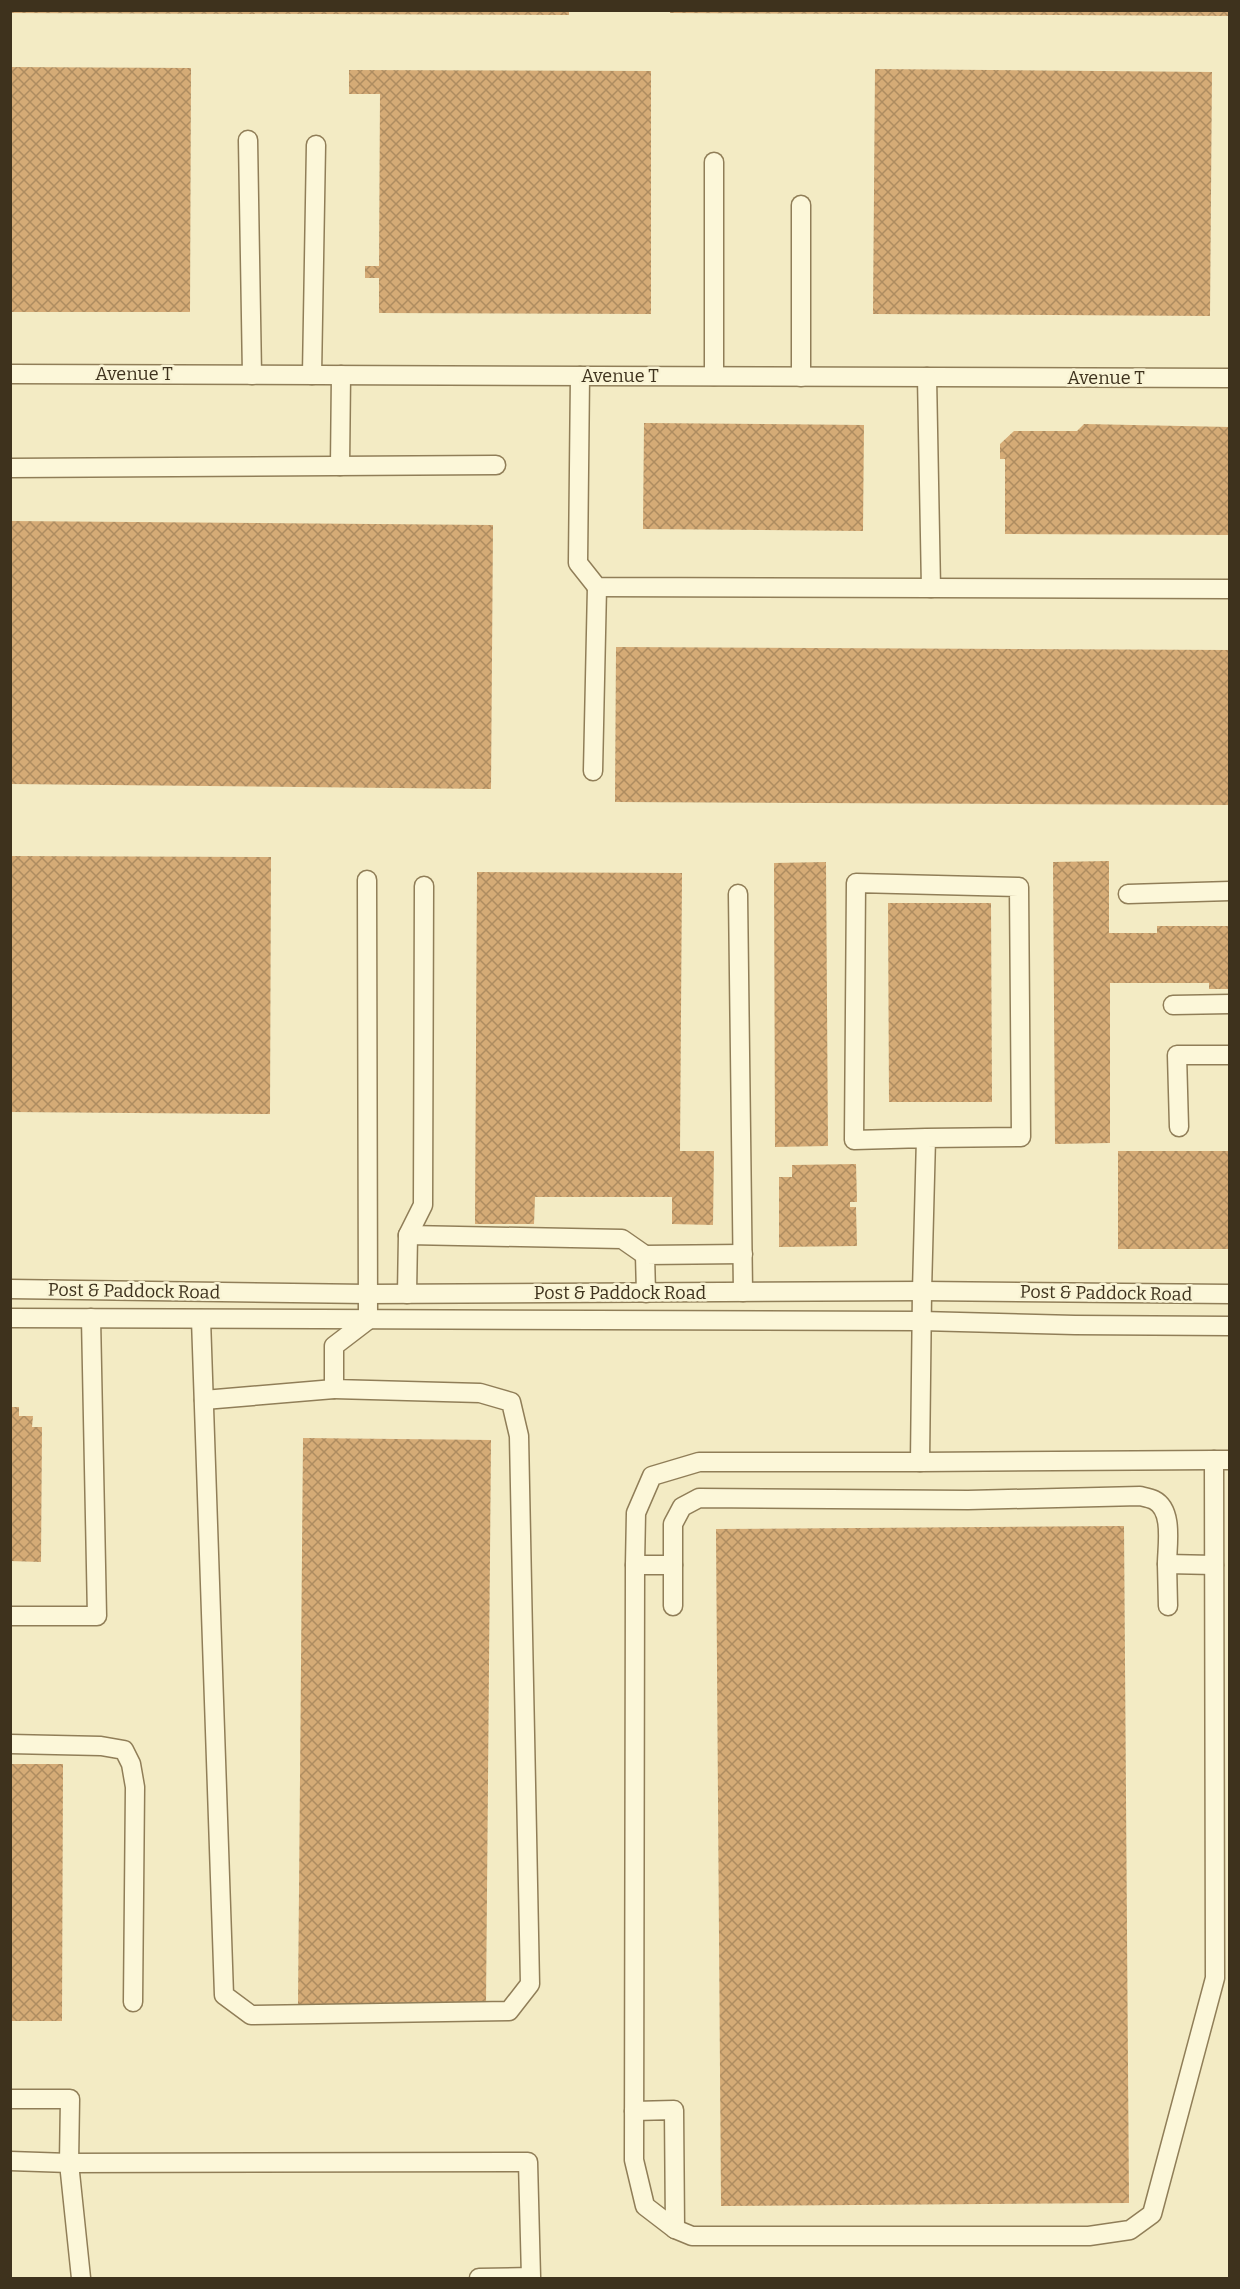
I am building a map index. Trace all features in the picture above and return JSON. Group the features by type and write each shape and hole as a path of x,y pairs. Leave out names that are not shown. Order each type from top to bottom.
{"street":[{"path":"248,140 252,375"},
{"path":"312,375 316,145"},
{"path":"714,162 714,376"},
{"path":"801,205 801,377"},
{"name":"Avenue T","path":"10,374 1230,378"},
{"path":"339,466 341,375"},
{"path":"580,376 578,563 597,587 593,771"},
{"path":"927,377 931,588"},
{"path":"10,468 496,465"},
{"path":"597,587 1230,589"},
{"path":"334,1389 334,1346 368,1320 367,880"},
{"path":"856,883 1019,887 1021,1137 926,1138 854,1140 856,883"},
{"path":"407,1294 408,1235 423,1205 424,886"},
{"path":"1128,894 1230,891"},
{"path":"738,894 743,1292"},
{"path":"1173,1005 1230,1004"},
{"path":"1179,1127 1177,1055 1230,1055"},
{"path":"920,1462 926,1138"},
{"path":"408,1235 622,1239 645,1255 743,1254"},
{"path":"645,1255 646,1293"},
{"name":"Post & Paddock Road","path":"10,1289 368,1294 922,1291 1230,1294"},
{"name":"Post & Paddock Road","path":"10,1318 921,1321 1230,1326"},
{"path":"10,1616 97,1616 91,1318"},
{"path":"201,1319 224,1995 251,2015 509,2011 530,1984 519,1436 511,1402 480,1393 334,1389 204,1400"},
{"path":"1222,1460 1222,1521 1214,1565 1222,1621 1215,1978 1152,2214 1130,2230 1089,2236 692,2236 675,2229 645,2206 634,2160 636,1513 652,1476 699,1462 1222,1460"},
{"path":"674,1606 674,1524 682,1507 699,1498 968,1500 1140,1496 1155,1501 1163,1508 1167,1521 1168,1606"},
{"path":"1167,1564 1214,1565"},
{"path":"635,1565 674,1565"},
{"path":"10,1744 101,1746 124,1750 132,1764 135,1787 133,2002"},
{"path":"10,2099 70,2099 69,2163 81,2278"},
{"path":"634,2111 674,2110 675,2229"},
{"path":"10,2161 69,2163 528,2162 531,2277 479,2278"}],"building":[{"path":"10,10 569,10 569,15 10,13"},
{"path":"670,10 1230,10 1230,16 670,13"},
{"path":"10,67 191,68 190,312 10,312"},
{"path":"875,69 1212,72 1210,316 873,314"},
{"path":"349,70 651,71 651,314 379,313 379,278 365,278 365,266 379,266 380,94 349,94"},
{"path":"644,423 864,425 863,531 643,529"},
{"path":"1084,424 1230,427 1230,535 1005,534 1005,459 1000,459 1000,444 1014,431 1077,431"},
{"path":"10,521 493,525 491,789 10,784"},
{"path":"616,647 1230,650 1230,805 615,802"},
{"path":"10,856 271,857 270,1114 10,1112"},
{"path":"1109,861 1109,933 1157,933 1157,926 1230,926 1230,989 1209,989 1209,983 1110,983 1110,1143 1055,1144 1053,862"},
{"path":"826,862 828,1146 775,1147 774,863"},
{"path":"477,872 682,873 680,1151 714,1151 713,1225 672,1224 672,1197 535,1197 534,1224 475,1224"},
{"path":"888,903 991,903 992,1102 889,1102"},
{"path":"1118,1151 1230,1151 1230,1249 1118,1249"},
{"path":"856,1164 857,1202 850,1202 850,1207 856,1207 857,1246 779,1247 779,1177 792,1177 792,1165"},
{"path":"10,1407 19,1407 19,1416 33,1416 32,1427 42,1427 41,1562 10,1561"},
{"path":"303,1438 491,1440 486,2006 298,2004"},
{"path":"1124,1526 1129,2203 721,2206 716,1529"},
{"path":"10,1764 63,1764 62,2021 10,2021"}]}
